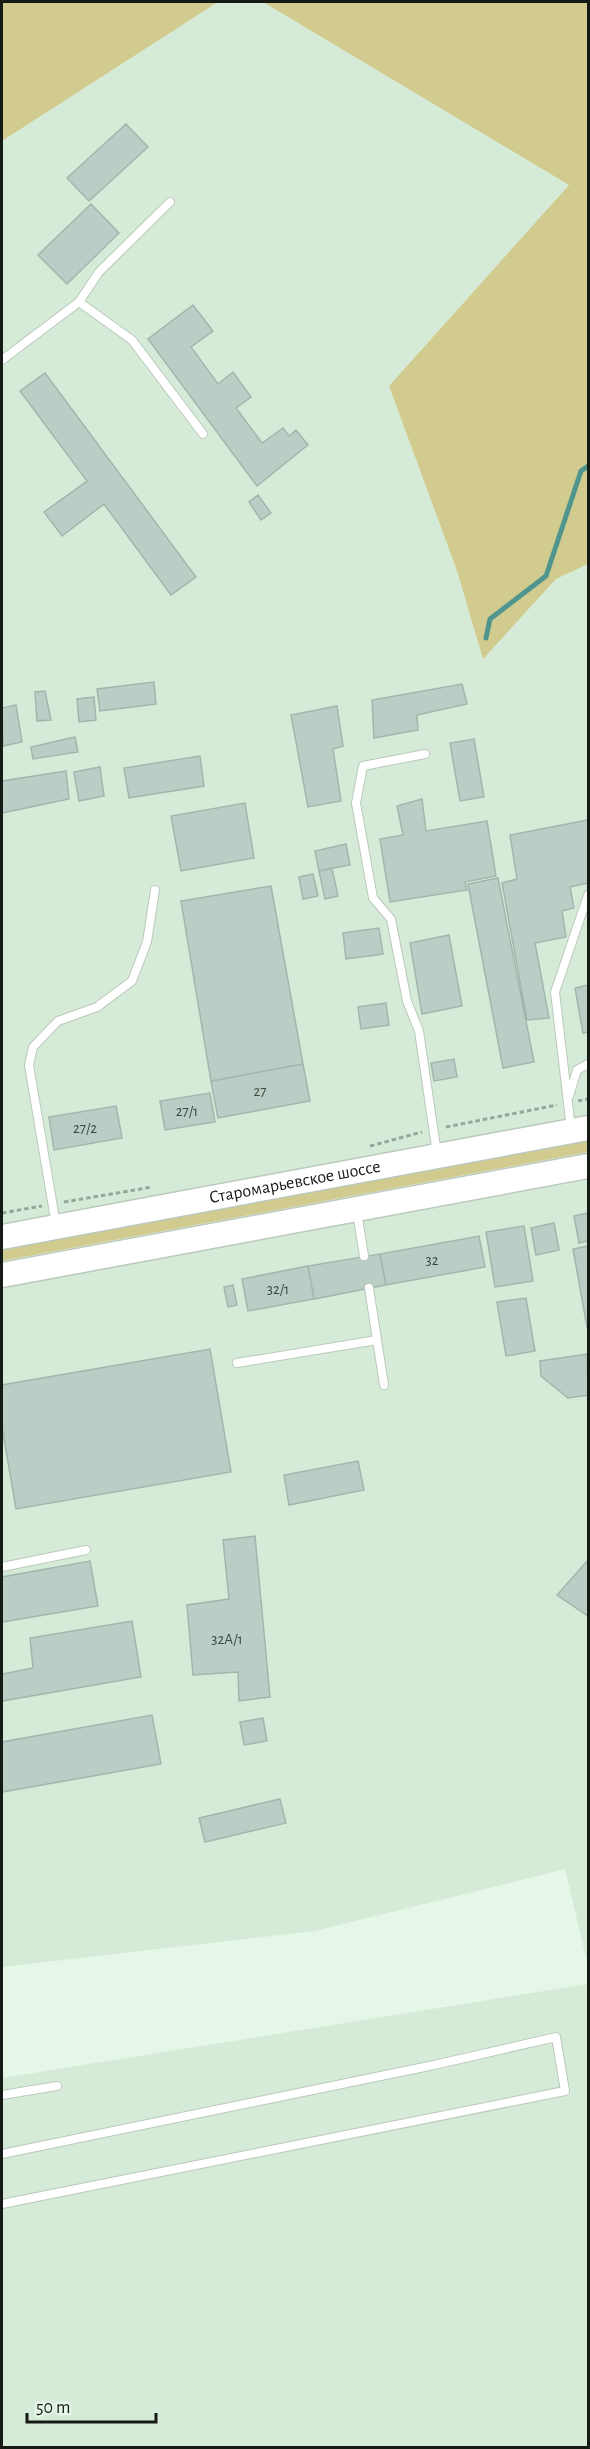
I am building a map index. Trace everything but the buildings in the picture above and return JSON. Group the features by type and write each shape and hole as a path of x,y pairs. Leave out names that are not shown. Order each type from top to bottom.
{"main road":[{"name":"Старомарьевское шоссе","path":"2,1237 54,1216 437,1156 580,1129"},
{"path":"2,1275 588,1166"}],"lane":[{"path":"2,360 79,302 99,272 170,202"},
{"path":"79,302 132,340 203,434"},
{"path":"425,754 363,766 356,803 373,898 391,919 407,1001 418,1031 435,1129 437,1156"},
{"path":"54,1216 28,1065 33,1047 58,1022 97,1007 132,981 147,942 155,890"},
{"path":"580,1129 567,1103 555,992 588,895"},
{"path":"567,1103 577,1070 588,1064"},
{"path":"357,1210 364,1256"},
{"path":"369,1288 384,1385"},
{"path":"237,1363 376,1340"},
{"path":"2,1567 86,1550"},
{"path":"2,2154 434,2065 556,2037 565,2091 2,2204"},
{"path":"2,2095 57,2086"}],"path":[{"path":"366,1147 435,1129 567,1103"},
{"path":"2,1214 54,1216 156,1186"}],"shaded area":[{"path":"2,2 218,2 2,141"},
{"path":"218,2 263,2 569,185 389,386 457,571 483,658 556,579 588,564 588,1122 2,1230 2,141"},
{"path":"263,2 588,2 588,564 556,579 483,659 457,571 389,386 569,185"},
{"path":"587,1138 588,1152 2,1261 2,1246"},
{"path":"588,1180 588,1966 565,1869 315,1931 2,1967 2,1287"},
{"path":"588,1984 588,2447 2,2447 2,2078"}],"waterway":[{"path":"486,638 490,619 546,576 581,471 588,466"}]}
